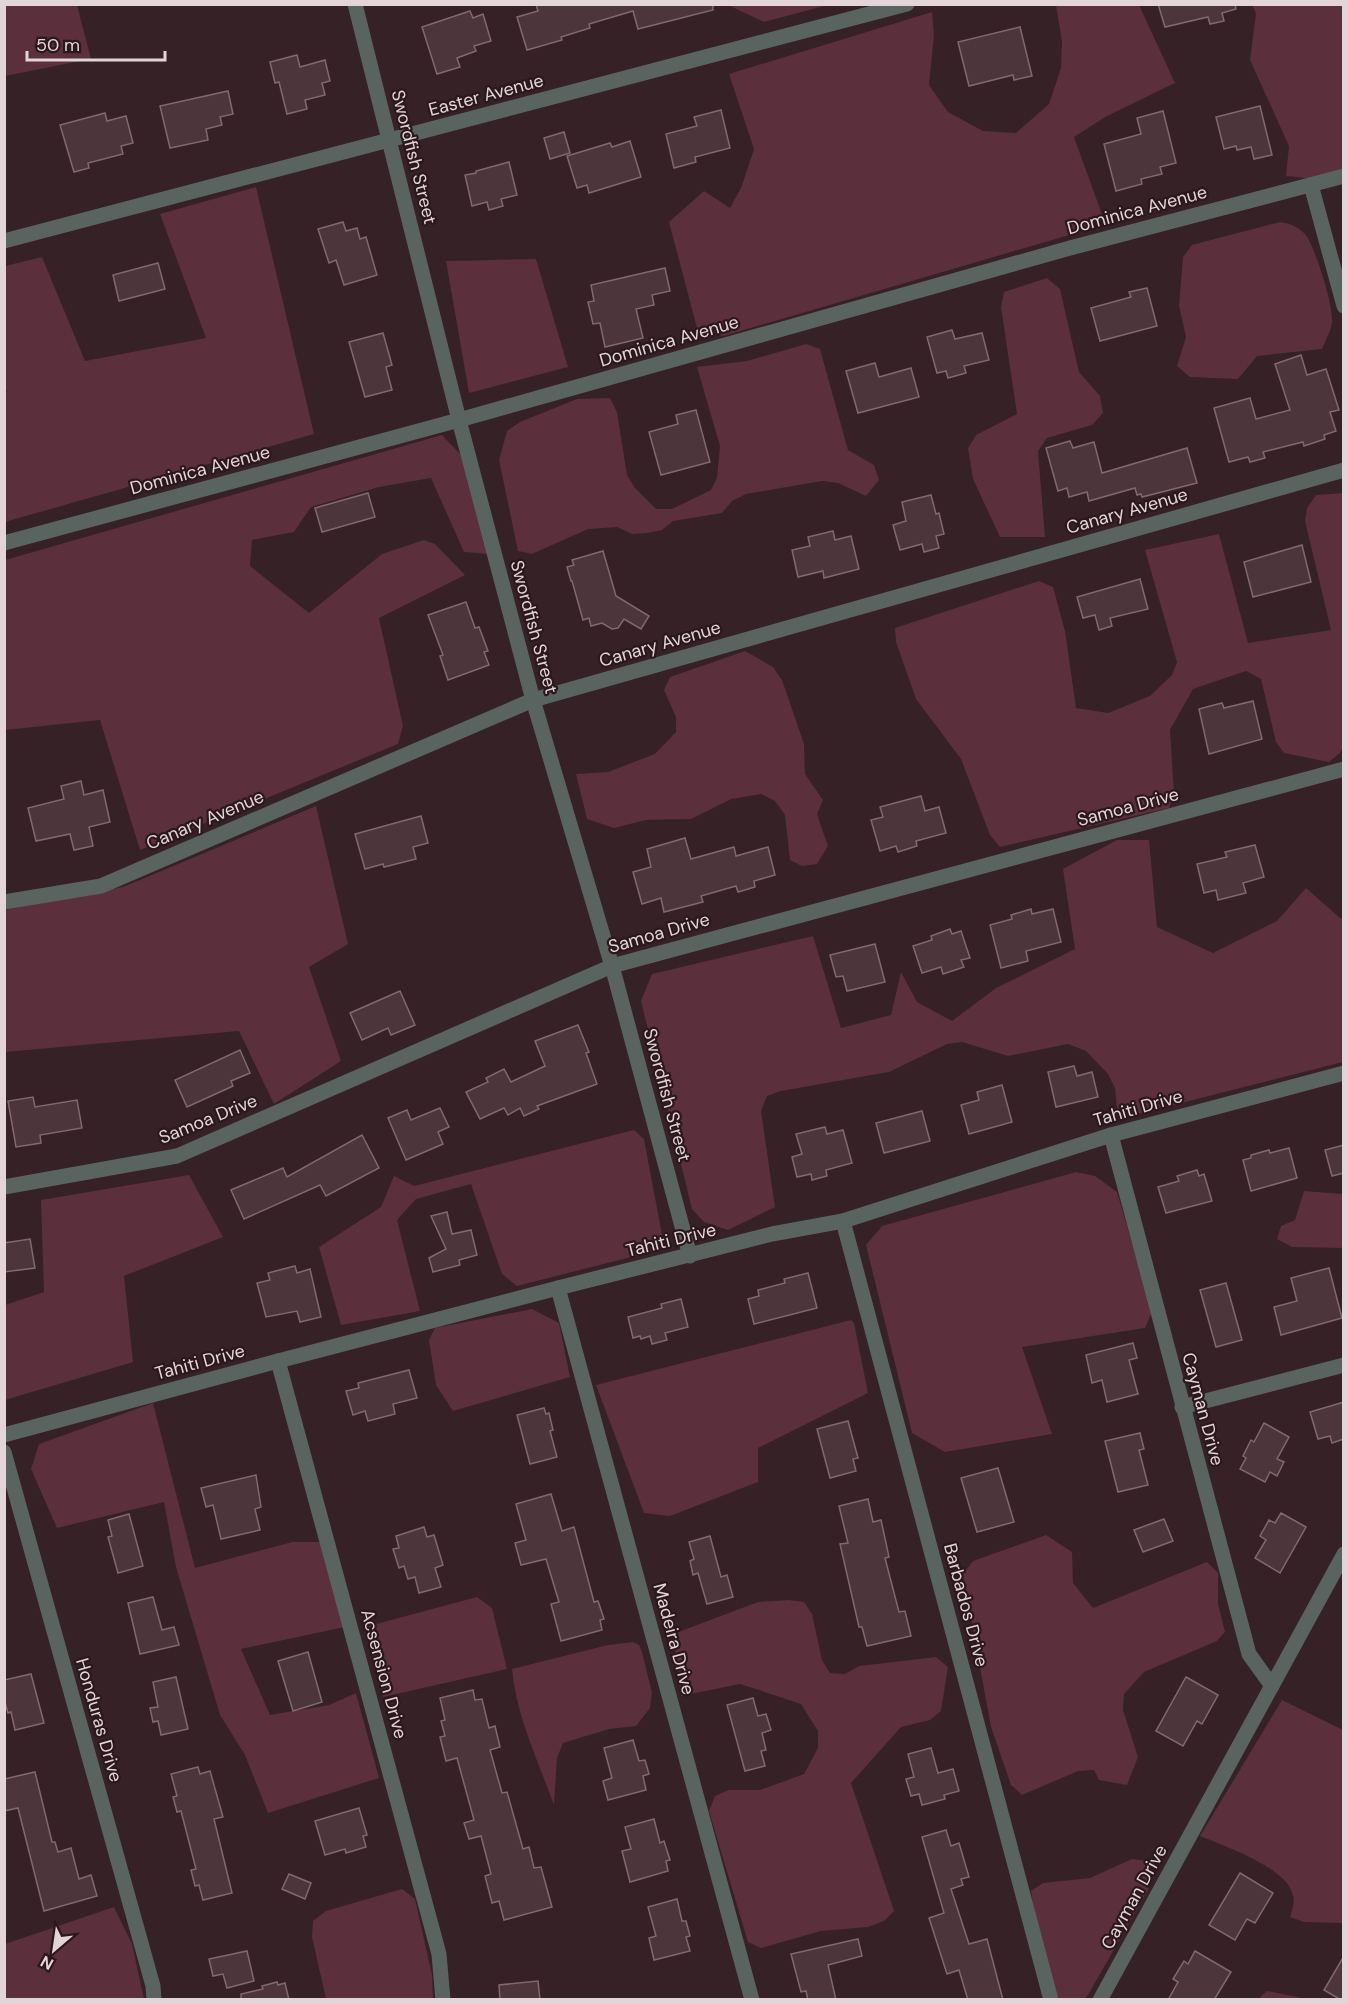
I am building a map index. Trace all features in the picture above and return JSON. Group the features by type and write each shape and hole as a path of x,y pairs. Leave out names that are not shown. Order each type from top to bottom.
{"street":[{"name":"Swordfish Street","path":"355,4 459,420 533,700 612,966 690,1256"},
{"name":"Easter Avenue","path":"4,241 907,4"},
{"name":"Dominica Avenue","path":"4,543 459,420 1059,251 1344,176"},
{"path":"1311,185 1344,306"},
{"name":"Canary Avenue","path":"4,902 100,886 533,700 1344,470"},
{"name":"Samoa Drive","path":"4,1187 177,1156 612,966 1344,769"},
{"name":"Tahiti Drive","path":"4,1435 558,1288 771,1234 843,1221 1111,1135 1344,1073"},
{"name":"Cayman Drive","path":"1111,1135 1249,1654 1272,1686"},
{"name":"Barbados Drive","path":"843,1221 1051,2000"},
{"name":"Madeira Drive","path":"558,1288 752,2000"},
{"name":"Acsension Drive","path":"278,1361 439,1954 443,2000"},
{"path":"1182,1407 1344,1365"},
{"name":"Honduras Drive","path":"4,1452 153,1986 154,2000"},
{"name":"Cayman Drive","path":"1100,2000 1344,1554"}],"shaded area":[{"path":"5,4 77,5 91,59 5,76"},
{"path":"728,4 828,5 764,22"},
{"path":"1056,5 1139,5 1175,83 1107,116 1074,137 1103,217 1073,234 723,336 697,328 669,222 704,191 730,208 741,188 754,149 729,74 932,12 934,35 929,85 948,112 983,131 1016,133 1049,104 1061,68 1062,42"},
{"path":"1252,5 1343,5 1343,171 1314,179 1286,176 1289,146 1250,60 1256,14"},
{"path":"256,187 314,434 5,522 4,393 7,392 4,384 5,266 42,257 85,361 206,338 160,214"},
{"path":"1280,222 1294,226 1305,234 1318,263 1332,315 1332,323 1322,349 1257,356 1238,379 1190,377 1177,366 1186,337 1179,306 1183,257 1192,245"},
{"path":"536,259 568,367 469,393 446,261"},
{"path":"1047,278 1060,289 1079,372 1100,396 1103,413 1092,425 1047,438 1038,451 1045,537 1000,537 973,479 968,448 976,435 1017,414 1001,307 1004,292"},
{"path":"806,344 820,349 848,450 874,465 879,480 866,496 838,483 822,481 746,494 732,501 722,513 673,521 662,530 632,534 617,527 588,529 532,554 518,551 499,460 507,431 520,422 577,399 610,398 617,412 627,475 635,488 656,509 672,509 711,490 717,478 720,446 697,367 747,361"},
{"path":"442,435 463,457 488,554 464,552 431,478 379,487 311,507 294,532 252,540 250,566 309,613 382,554 424,540 435,544 465,575 379,618 403,726 398,744 140,850 100,720 5,730 5,560"},
{"path":"1343,493 1344,745 1340,753 1329,762 1284,753 1276,742 1261,679 1246,671 1193,689 1170,730 1174,793 1169,808 1000,847 990,835 961,759 916,699 896,642 895,628 1039,581 1053,587 1065,631 1076,708 1108,713 1150,696 1172,675 1177,662 1145,550 1219,534 1248,643 1331,630 1305,521 1307,508 1316,495"},
{"path":"745,651 773,667 782,680 804,744 805,774 823,800 817,814 828,846 817,864 802,866 790,860 785,815 775,801 761,794 731,799 691,819 646,820 614,828 587,819 576,774 608,772 655,754 676,732 676,717 664,690 670,677"},
{"path":"316,806 348,944 309,967 341,1061 274,1104 239,1031 5,1052 5,910 123,887"},
{"path":"1117,840 1149,840 1157,927 1213,953 1277,921 1306,888 1343,919 1343,1062 1118,1119 1115,1088 1108,1074 1086,1051 1068,1044 1008,1056 962,1042 947,1044 889,1072 781,1091 767,1096 761,1111 775,1207 728,1230 704,1222 692,1209 641,1001 652,974 813,936 841,1028 891,1015 901,972 917,1002 952,1021 996,988 1075,949 1063,869"},
{"path":"634,1130 644,1139 663,1240 651,1252 517,1286 502,1274 471,1184 416,1199 397,1220 420,1311 341,1325 319,1247 381,1207 394,1176 414,1186"},
{"path":"1076,1172 1095,1176 1117,1192 1152,1312 1145,1328 1022,1347 1052,1434 945,1452 912,1433 866,1245 882,1226"},
{"path":"189,1175 223,1237 124,1276 133,1362 5,1400 5,1305 44,1292 41,1200"},
{"path":"1304,1191 1343,1194 1343,1248 1292,1247 1277,1239 1281,1226 1295,1220"},
{"path":"532,1309 559,1323 570,1377 453,1411 436,1385 429,1340 435,1328"},
{"path":"851,1320 854,1323 868,1393 758,1448 758,1482 670,1516 644,1513 596,1385"},
{"path":"153,1403 195,1568 292,1542 320,1542 345,1627 241,1649 270,1715 329,1705 356,1693 379,1778 268,1813 245,1755 220,1715 176,1567 164,1502 57,1528 31,1469 39,1444"},
{"path":"1046,1535 1072,1552 1073,1583 1093,1608 1207,1562 1218,1573 1218,1604 1225,1632 1217,1641 1144,1672 1124,1694 1123,1710 1138,1757 1127,1785 1099,1780 1094,1770 1078,1771 1022,1795 1011,1785 991,1727 963,1574 973,1561"},
{"path":"477,1597 492,1608 507,1669 383,1697 365,1627"},
{"path":"789,1600 804,1602 812,1614 822,1660 830,1673 845,1674 859,1666 936,1657 948,1667 941,1711 930,1720 901,1727 851,1783 894,1911 884,1921 868,1927 821,1931 761,1948 748,1942 709,1811 715,1796 729,1790 760,1790 804,1774 818,1748 818,1731 801,1704 740,1684 681,1696 673,1634 758,1602"},
{"path":"633,1642 639,1645 642,1652 652,1693 650,1708 636,1726 609,1729 563,1743 557,1758 554,1805 523,1721 512,1669 608,1645"},
{"path":"1282,1700 1343,1730 1343,1923 1304,1922 1290,1917 1294,1904 1293,1894 1285,1881 1251,1858 1200,1836"},
{"path":"1132,1859 1148,1861 1152,1875 1148,1890 1088,1995 1084,1999 1049,1999 1045,1996 1031,1891 1043,1883 1090,1878"},
{"path":"402,1889 415,1899 432,1975 433,1999 326,1999 312,1937 313,1921 326,1911"},
{"path":"114,1907 132,1944 144,1999 5,1999 5,1944"},
{"path":"1267,1991 1298,1997 1303,1999 1261,1999"}],"building":[{"path":"536,4 713,4 713,10 638,29 633,11 589,24 590,28 561,37 562,40 527,50 517,17 538,11"},
{"path":"1158,4 1235,4 1236,9 1222,13 1224,21 1210,24 1208,17 1165,27"},
{"path":"470,11 473,18 483,14 491,41 474,46 476,51 457,58 460,67 437,74 422,27"},
{"path":"1020,27 1032,76 1014,80 1013,75 969,86 958,42"},
{"path":"297,55 300,67 325,60 330,81 322,83 325,95 305,100 307,109 287,114 279,82 275,83 270,62"},
{"path":"228,91 233,114 220,117 222,125 206,129 208,140 170,148 160,106"},
{"path":"1260,106 1272,155 1254,159 1251,147 1237,150 1236,146 1224,149 1216,117"},
{"path":"721,110 730,148 695,157 696,162 674,168 666,134 697,126 694,117"},
{"path":"1163,111 1176,163 1160,167 1162,174 1141,179 1142,184 1116,191 1104,144 1141,134 1137,118"},
{"path":"105,113 107,121 126,116 133,143 121,146 123,154 88,163 89,168 74,172 60,125"},
{"path":"564,132 570,153 550,159 544,138"},
{"path":"630,141 641,177 589,193 587,185 577,188 567,156 610,143 612,147"},
{"path":"509,162 517,195 501,199 503,206 489,210 487,202 472,206 465,175"},
{"path":"343,222 346,231 357,228 360,239 366,237 377,275 344,285 336,260 329,263 318,229"},
{"path":"158,263 165,289 119,301 113,275"},
{"path":"665,268 670,291 652,295 654,305 636,309 643,338 605,347 600,323 593,324 588,302 594,301 591,285"},
{"path":"1147,288 1157,326 1100,341 1091,308 1131,297 1129,292"},
{"path":"952,330 955,339 982,333 989,360 964,366 966,373 948,378 946,371 937,373 927,337"},
{"path":"383,333 392,365 386,367 392,390 365,397 349,342"},
{"path":"1301,355 1307,375 1326,369 1339,410 1330,412 1336,431 1324,435 1325,439 1304,446 1303,442 1263,452 1265,458 1250,462 1248,457 1229,462 1214,408 1250,398 1256,419 1290,410 1275,364"},
{"path":"875,363 879,377 911,368 919,397 858,413 846,371"},
{"path":"696,410 710,462 661,475 649,432 678,424 676,415"},
{"path":"1070,441 1073,448 1094,442 1102,473 1187,448 1197,483 1142,497 1141,494 1137,495 1135,488 1089,501 1087,492 1069,497 1067,488 1058,491 1046,448"},
{"path":"368,493 375,517 322,532 315,508"},
{"path":"931,495 936,514 939,513 944,534 936,536 939,548 924,552 922,544 900,550 893,525 906,521 902,502"},
{"path":"833,531 835,540 851,536 859,569 824,578 823,571 798,577 792,550 810,546 808,537"},
{"path":"1302,545 1311,582 1253,597 1244,562"},
{"path":"603,551 616,596 649,616 641,629 624,619 618,628 612,629 602,623 591,626 589,618 583,620 567,567 574,565 572,560"},
{"path":"1140,579 1148,609 1110,618 1112,626 1099,630 1095,615 1083,618 1077,597"},
{"path":"466,602 475,628 479,627 488,651 484,652 489,665 448,680 440,656 443,655 428,615"},
{"path":"1253,701 1262,739 1209,754 1199,709 1222,703 1224,708"},
{"path":"81,781 84,795 103,790 110,822 89,827 93,846 74,850 70,834 36,841 28,808 64,799 61,786"},
{"path":"921,796 925,811 939,807 946,833 916,841 917,846 898,852 896,846 880,851 871,820 883,817 880,807"},
{"path":"421,816 428,843 413,847 416,859 365,869 355,834"},
{"path":"685,838 691,859 734,847 736,856 768,847 775,875 754,881 755,887 738,892 736,886 701,896 703,902 664,912 661,898 642,904 633,872 651,867 647,849"},
{"path":"1255,845 1264,877 1243,883 1246,893 1218,900 1216,890 1204,893 1197,864 1227,857 1225,852"},
{"path":"1031,909 1032,914 1053,909 1061,942 1026,951 1028,961 1001,968 990,925 1012,919 1011,915"},
{"path":"950,929 952,934 961,931 970,958 961,960 964,967 943,974 941,967 922,973 913,946 932,940 931,936"},
{"path":"875,944 885,982 847,991 843,976 836,977 830,955"},
{"path":"400,991 415,1025 391,1035 388,1028 362,1040 350,1013"},
{"path":"578,1025 589,1052 586,1053 597,1084 537,1106 539,1109 524,1116 520,1108 508,1115 504,1108 480,1119 466,1092 488,1082 486,1078 504,1069 511,1082 545,1066 535,1041"},
{"path":"240,1050 250,1073 231,1081 233,1086 187,1107 175,1080"},
{"path":"1074,1066 1077,1076 1092,1072 1098,1097 1056,1107 1048,1072"},
{"path":"1002,1085 1012,1122 969,1134 961,1105 979,1100 977,1092"},
{"path":"33,1097 35,1107 77,1100 82,1128 40,1135 41,1143 16,1147 8,1101"},
{"path":"440,1108 449,1127 438,1132 443,1144 406,1160 388,1118 407,1110 411,1120"},
{"path":"922,1111 930,1141 884,1153 876,1123"},
{"path":"825,1127 827,1134 843,1130 852,1163 826,1170 827,1176 812,1180 811,1174 797,1177 792,1157 802,1154 796,1134"},
{"path":"362,1135 379,1168 326,1196 320,1185 244,1219 231,1190 283,1168 287,1177"},
{"path":"1344,1145 1344,1173 1332,1176 1325,1150"},
{"path":"1289,1148 1297,1178 1251,1191 1243,1160 1269,1150 1270,1153"},
{"path":"1197,1170 1199,1176 1204,1174 1212,1201 1166,1213 1158,1187 1179,1181 1177,1176"},
{"path":"447,1212 452,1234 471,1230 477,1255 459,1260 460,1265 433,1272 429,1258 446,1249 431,1216"},
{"path":"30,1239 35,1268 4,1272 4,1243"},
{"path":"295,1266 297,1273 310,1269 321,1317 300,1322 297,1311 266,1317 257,1283 270,1280 268,1273"},
{"path":"1329,1268 1342,1318 1281,1335 1274,1307 1297,1301 1291,1278"},
{"path":"808,1273 817,1308 754,1324 748,1299 759,1296 758,1290 785,1283 784,1279"},
{"path":"1226,1283 1242,1340 1216,1347 1200,1290"},
{"path":"681,1299 688,1327 665,1333 667,1340 652,1344 650,1336 641,1339 640,1336 633,1338 628,1317 662,1308 661,1304"},
{"path":"1133,1343 1137,1358 1129,1360 1138,1394 1107,1402 1102,1380 1092,1383 1086,1355"},
{"path":"409,1370 417,1398 393,1404 395,1414 368,1421 365,1411 353,1415 346,1391 359,1388 358,1383"},
{"path":"1344,1402 1344,1439 1332,1443 1330,1436 1318,1439 1310,1412"},
{"path":"544,1408 546,1414 549,1413 553,1430 550,1431 557,1457 530,1464 517,1415"},
{"path":"848,1421 858,1458 853,1459 856,1471 830,1478 817,1429"},
{"path":"1264,1423 1289,1437 1277,1459 1284,1462 1277,1476 1270,1472 1265,1482 1240,1469 1246,1458 1243,1456 1251,1440 1254,1442"},
{"path":"1140,1433 1144,1449 1139,1450 1148,1485 1118,1492 1105,1441"},
{"path":"998,1468 1014,1522 977,1532 961,1478"},
{"path":"256,1475 261,1507 255,1509 260,1530 221,1539 213,1505 206,1507 201,1488"},
{"path":"551,1494 562,1531 574,1527 594,1602 598,1601 604,1619 600,1620 602,1630 561,1641 551,1604 559,1602 546,1559 521,1565 515,1543 526,1540 516,1504"},
{"path":"868,1499 873,1522 881,1520 889,1557 885,1558 899,1612 905,1611 911,1636 867,1646 862,1627 859,1627 840,1544 848,1543 839,1506"},
{"path":"1281,1513 1306,1527 1280,1573 1255,1558 1266,1540 1260,1536 1269,1520 1275,1523"},
{"path":"129,1514 143,1566 118,1573 108,1537 112,1536 108,1520"},
{"path":"1164,1519 1173,1541 1143,1552 1134,1530"},
{"path":"424,1527 427,1537 434,1535 443,1565 435,1568 441,1587 419,1593 415,1577 408,1579 404,1566 399,1568 393,1549 399,1548 396,1536"},
{"path":"710,1536 721,1577 727,1575 733,1597 707,1604 698,1573 693,1575 690,1561 694,1559 689,1542"},
{"path":"153,1597 162,1630 174,1627 179,1645 140,1654 128,1603"},
{"path":"308,1652 322,1702 293,1711 278,1661"},
{"path":"31,1674 44,1723 15,1730 11,1712 8,1713 4,1699 4,1680"},
{"path":"176,1677 188,1729 161,1735 158,1721 153,1722 150,1708 158,1707 153,1682"},
{"path":"1186,1677 1218,1695 1202,1724 1197,1721 1183,1746 1156,1731"},
{"path":"473,1690 475,1700 482,1699 489,1728 495,1726 500,1747 490,1750 502,1793 507,1792 523,1849 529,1847 534,1868 541,1867 552,1907 504,1920 499,1901 492,1903 485,1876 491,1874 481,1836 469,1839 464,1823 474,1820 457,1758 446,1761 440,1737 445,1736 441,1721 445,1720 440,1698"},
{"path":"753,1698 758,1716 766,1714 771,1730 762,1733 766,1750 761,1751 765,1766 745,1771 727,1705"},
{"path":"633,1740 639,1761 645,1760 649,1774 643,1776 646,1790 608,1800 603,1781 612,1778 604,1748"},
{"path":"931,1748 938,1773 953,1769 959,1791 944,1795 945,1799 922,1805 919,1794 911,1796 906,1779 914,1777 908,1754"},
{"path":"198,1767 200,1774 210,1771 223,1817 214,1819 232,1893 203,1900 199,1885 195,1886 191,1870 196,1869 181,1811 177,1812 173,1797 177,1796 171,1774"},
{"path":"35,1772 52,1842 55,1842 58,1852 71,1848 79,1879 91,1875 97,1896 44,1911 18,1808 4,1811 4,1779"},
{"path":"359,1808 367,1835 363,1836 366,1847 346,1853 345,1849 325,1855 315,1821"},
{"path":"654,1819 660,1843 664,1841 670,1860 666,1861 668,1871 630,1882 622,1851 631,1849 625,1827"},
{"path":"946,1830 951,1846 959,1843 969,1877 961,1879 963,1885 951,1889 969,1944 987,1939 1003,2000 968,2000 959,1970 947,1974 929,1918 944,1913 922,1837"},
{"path":"1240,1873 1273,1893 1255,1923 1247,1919 1235,1940 1209,1925"},
{"path":"289,1874 311,1883 305,1899 282,1889"},
{"path":"677,1899 682,1921 686,1921 690,1936 686,1937 690,1951 654,1960 649,1938 656,1936 648,1907"},
{"path":"858,1939 862,1956 828,1965 836,2000 808,2000 806,1991 801,1992 791,1954"},
{"path":"247,1951 254,1981 227,1988 223,1974 213,1976 209,1959"},
{"path":"1195,1951 1231,1972 1214,2000 1168,2000 1178,1982 1173,1979 1184,1961 1188,1964"},
{"path":"1344,1956 1344,2000 1341,2000 1324,1990"},
{"path":"538,1981 540,2000 500,2000 499,1985"},
{"path":"277,1982 278,1985 285,1983 289,2000 241,2000 241,1994 263,1989 262,1986"}]}
